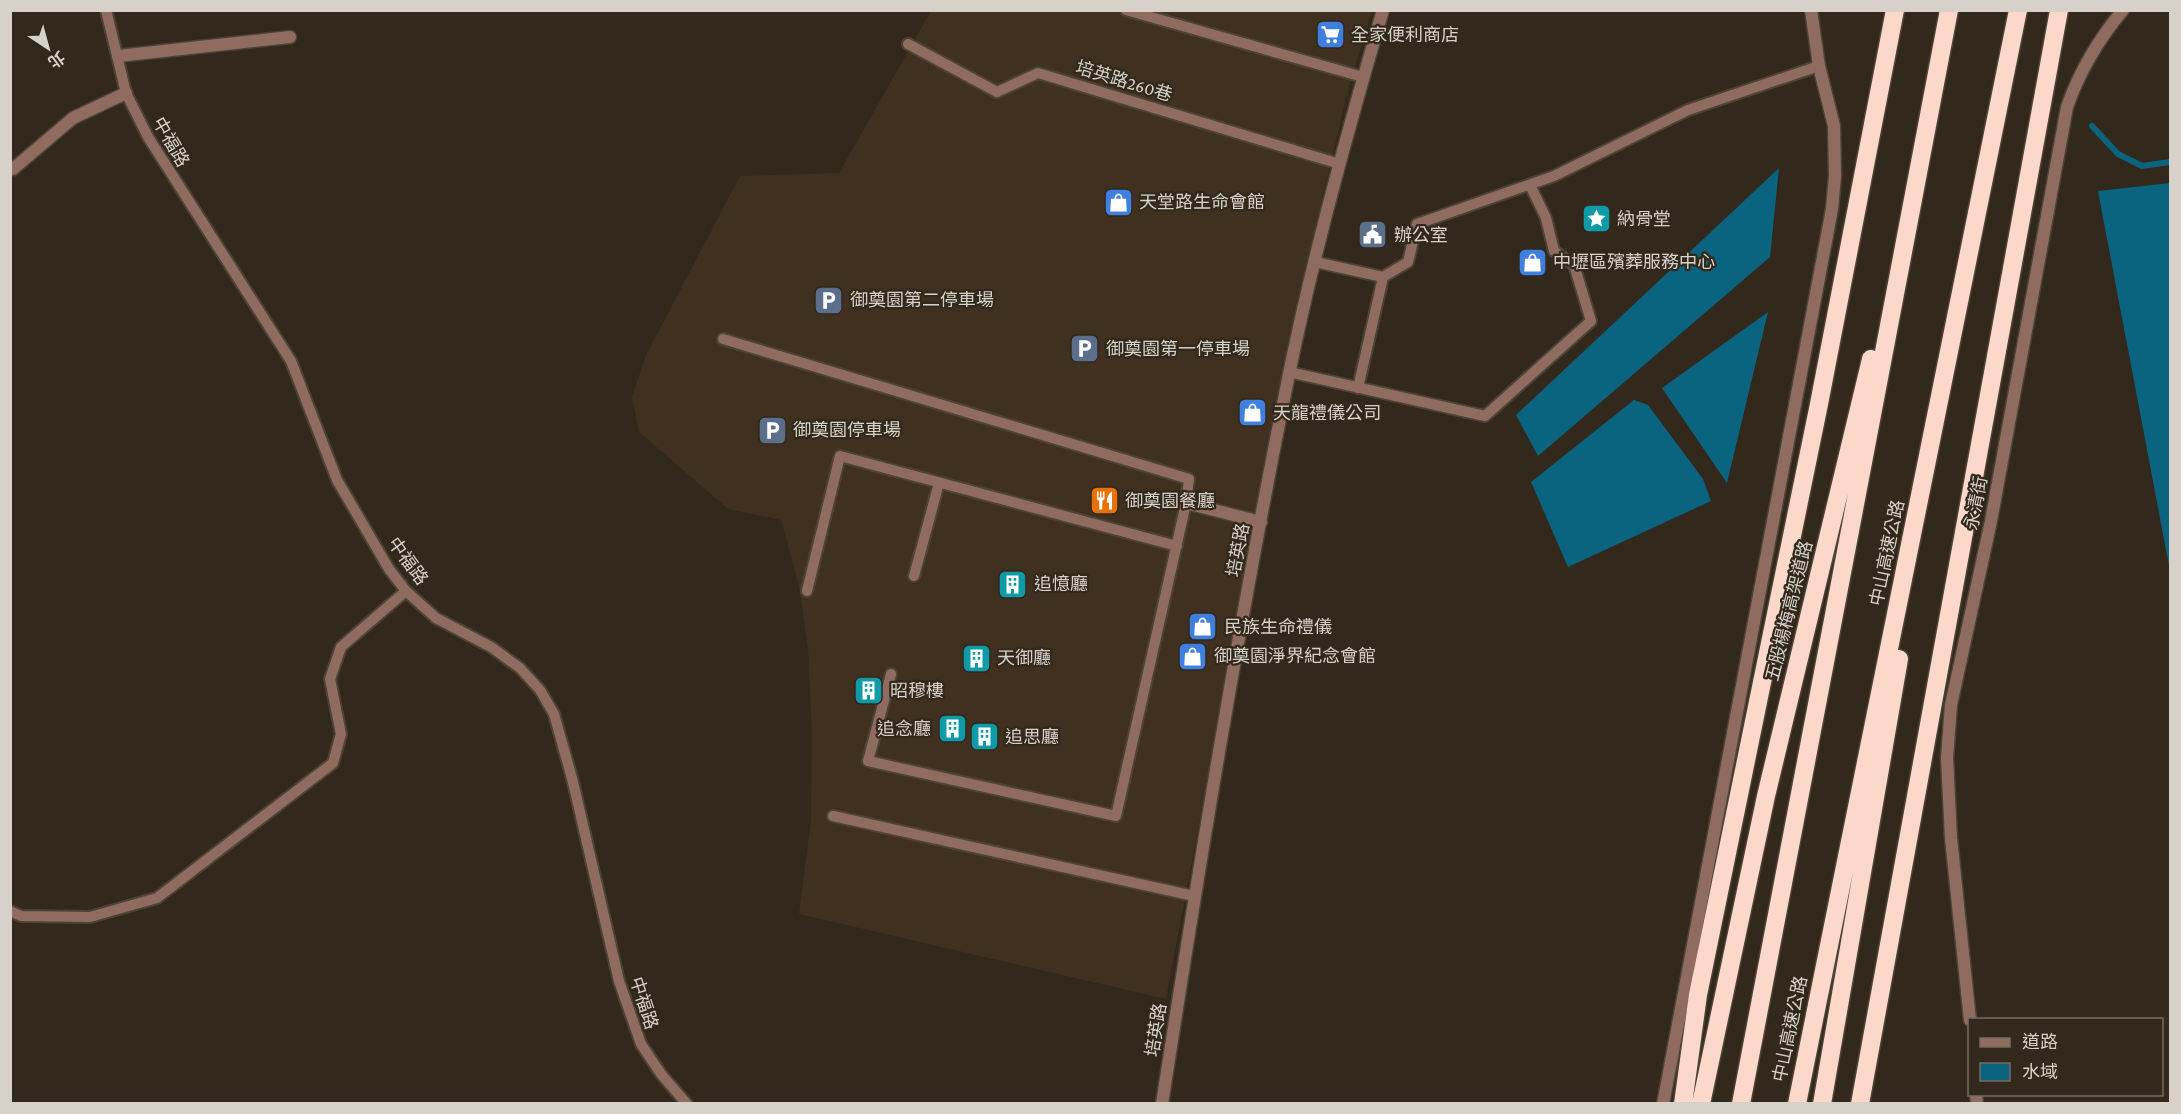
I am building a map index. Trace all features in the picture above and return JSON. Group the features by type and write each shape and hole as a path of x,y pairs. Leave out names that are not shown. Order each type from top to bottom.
{"highway":[{"path":"1683,1104 1698,994 1819,404 1895,10"},
{"name":"中山高速公路","path":"1741,1104 1949,10"},
{"name":"中山高速公路","path":"1797,1104 2019,10"},
{"path":"1860,1104 2059,10"},
{"name":"五股楊梅高架道路","path":"1701,1104 1766,796 1926,130"},
{"path":"1822,1104 1968,263"}],"street":[{"name":"培英路","path":"1162,1104 1194,896 1289,372 1340,164 1383,10"},
{"path":"1663,1104 1832,209 1835,176 1834,126 1820,66 1811,10"},
{"name":"永清街","path":"1970,1018 1951,838 1947,758 1951,705 1991,520 2067,107 2078,75 2103,35 2123,10"},
{"path":"118,56 290,37"},
{"path":"10,168 13,169 73,118 126,93"},
{"path":"1186,503 1262,522"}],"lane":[{"name":"中福路","path":"106,10 126,93 148,137 291,361 337,480 389,569 406,591 436,618 491,647 520,668 540,690 554,714 573,782 619,981 641,1044 661,1074 687,1104"},
{"path":"1126,10 1363,77"},
{"name":"培英路260巷","path":"908,44 997,92 1038,73 1340,164"},
{"path":"1315,262 1383,277 1408,262 1417,224 1554,176 1688,110 1820,66"},
{"path":"1289,372 1485,416 1592,321 1574,265 1554,251 1546,218 1530,185"},
{"path":"1358,388 1383,277"},
{"path":"723,339 1189,479 1177,546 1116,816 868,761 891,674"},
{"path":"807,591 840,456 1177,546"},
{"path":"914,576 939,483"},
{"path":"10,911 21,916 90,917 157,898 333,763 341,734 330,680 341,647 406,591"},
{"path":"833,816 1194,896"}],"shaded area":[{"path":"931,11 1372,11 1348,90 1296,309 1166,999 799,914 811,820 812,735 808,650 799,586 781,520 728,509 639,432 632,397 646,355 740,176 839,173"}],"water":[{"path":"1779,168 1770,257 1538,456 1516,415"},
{"path":"2170,183 2170,571 2098,191"},
{"path":"1768,312 1727,483 1662,388"},
{"path":"1634,400 1648,405 1703,479 1711,501 1568,567 1531,482"}],"waterway":[{"path":"2092,126 2118,154 2142,166 2170,162"}],"place":[{"name":"全家便利商店","path":"1330,35"},
{"name":"天堂路生命會館","path":"1118,202"},
{"name":"納骨堂","path":"1596,219"},
{"name":"辦公室","path":"1373,235"},
{"name":"中壢區殯葬服務中心","path":"1532,262"},
{"name":"御奠園第二停車場","path":"829,300"},
{"name":"御奠園第一停車場","path":"1085,349"},
{"name":"天龍禮儀公司","path":"1252,413"},
{"name":"御奠園停車場","path":"772,430"},
{"name":"御奠園餐廳","path":"1104,501"},
{"name":"追憶廳","path":"1013,584"},
{"name":"民族生命禮儀","path":"1203,627"},
{"name":"御奠園淨界紀念會館","path":"1193,656"},
{"name":"天御廳","path":"976,658"},
{"name":"昭穆樓","path":"869,691"},
{"name":"追念廳","path":"952,729"},
{"name":"追思廳","path":"984,737"}]}
